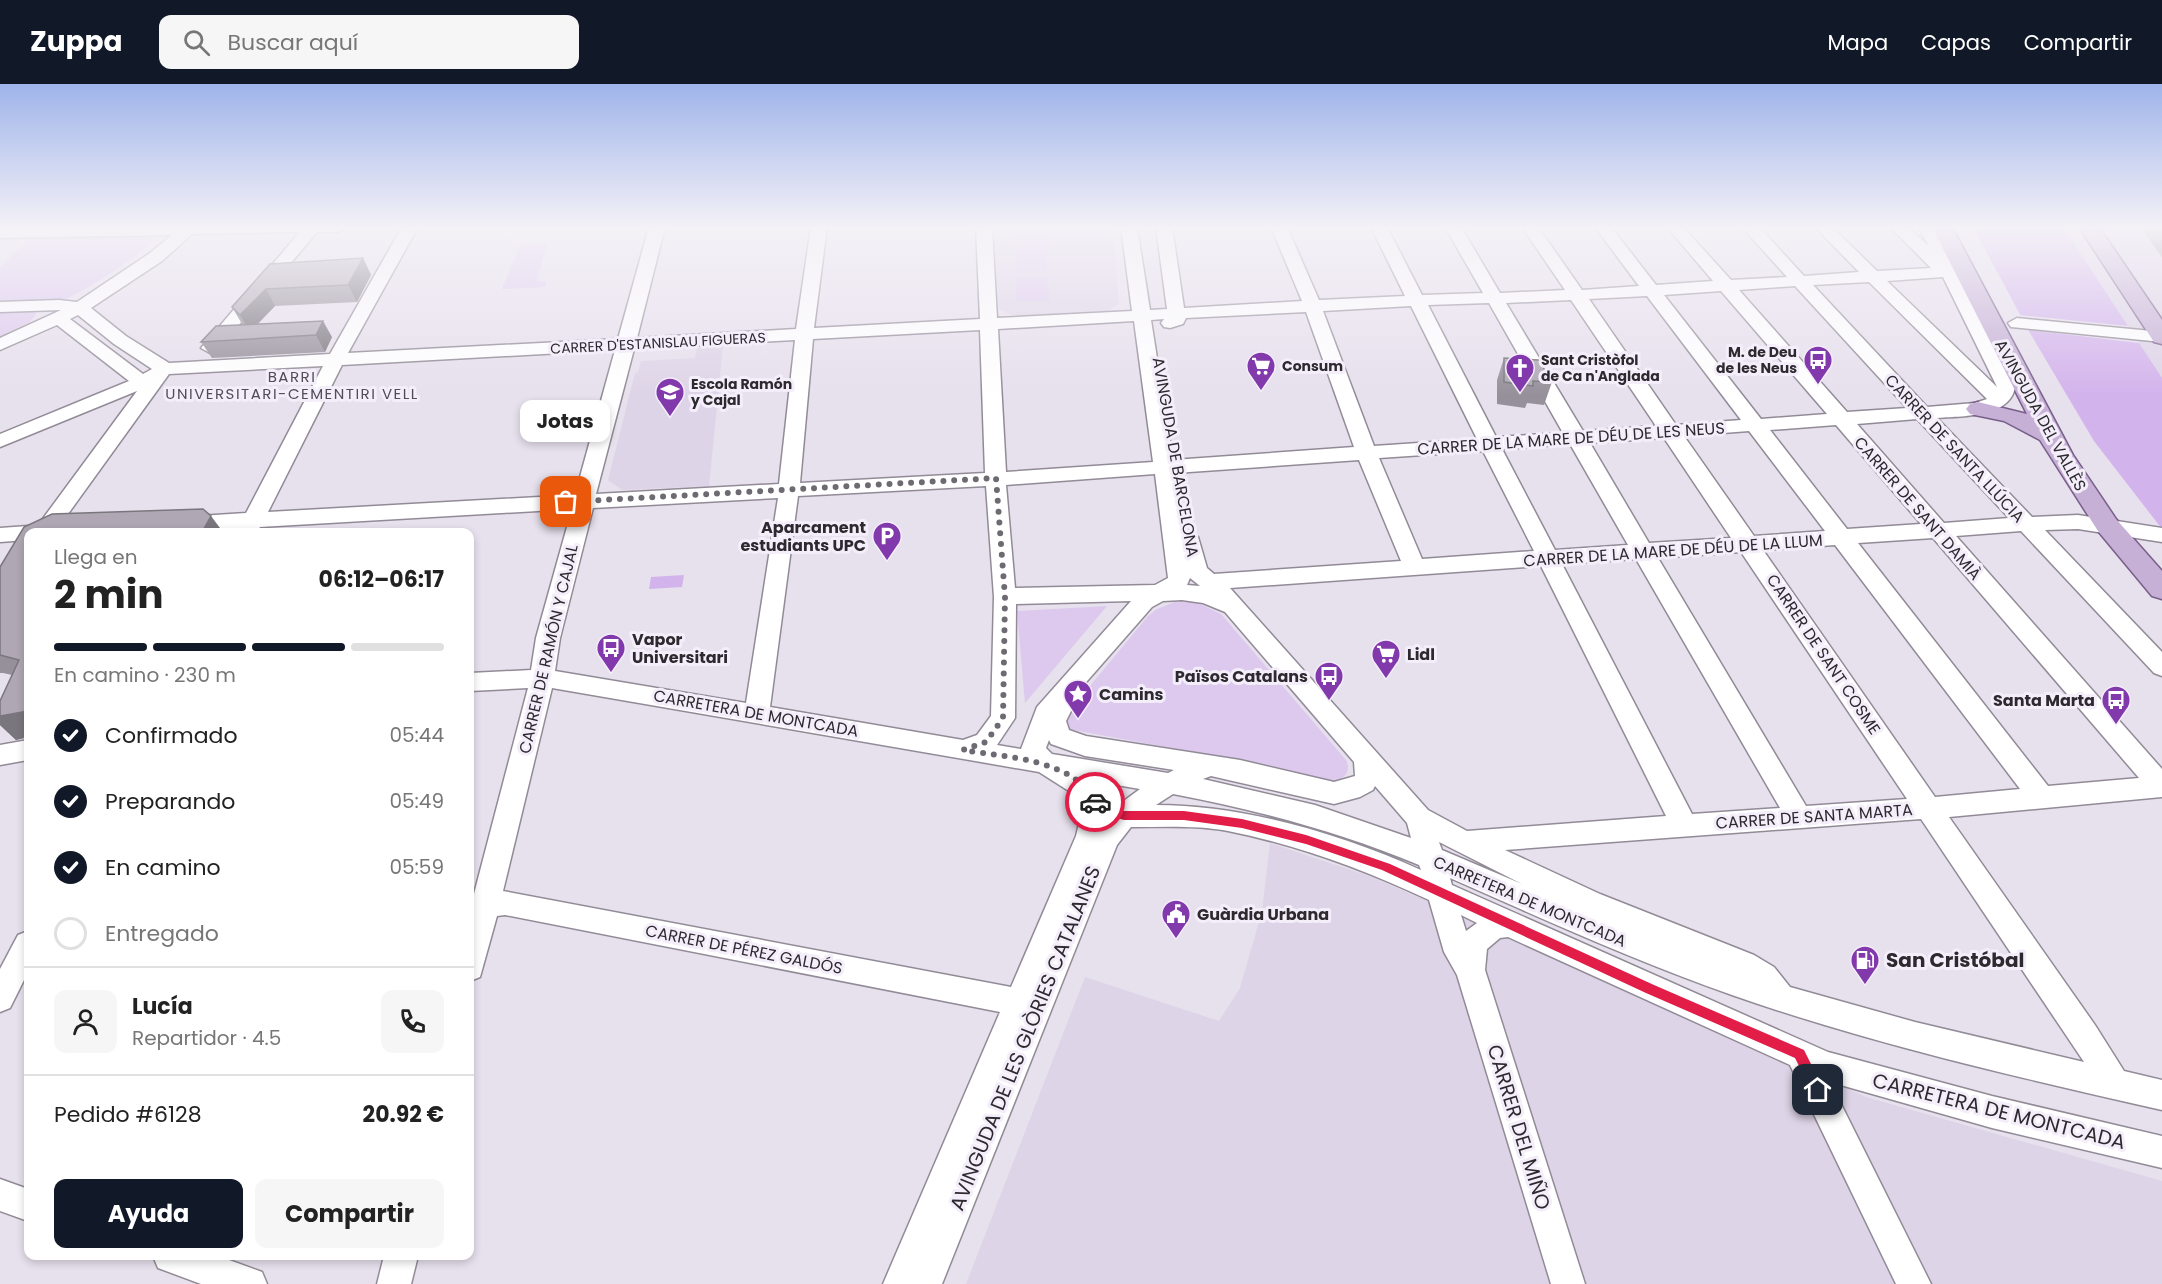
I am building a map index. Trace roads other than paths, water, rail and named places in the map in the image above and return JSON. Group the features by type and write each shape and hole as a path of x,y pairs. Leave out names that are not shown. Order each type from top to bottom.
{"main road":[{"name":"AVINGUDA DEL VALLÈS","path":"1974,283 1998,324 2090,465 2145,538 2162,566"},
{"name":"AVINGUDA DEL VALLÈS","path":"1980,283 2049,434 2107,525 2145,538"},
{"path":"2119,283 2148,337"},
{"path":"1988,404 2049,434 2090,465"},
{"name":"AVINGUDA DEL VALLÈS","path":"2145,538 2162,589"},
{"path":"2145,538 2162,601"}],"street":[{"path":"0,345 80,308 117,283"},
{"path":"0,441 142,382 195,363 265,283"},
{"path":"250,526 335,361 379,283"},
{"name":"CARRER DE RAMÓN Y CAJAL","path":"474,933 477,906 542,678 548,638 642,283"},
{"path":"757,713 789,490 811,283"},
{"path":"963,750 986,742 1003,718 1005,597 996,478 987,283"},
{"name":"AVINGUDA DE BARCELONA","path":"1141,283 1149,320"},
{"name":"AVINGUDA DE BARCELONA","path":"1042,762 1033,748 1046,714 1136,609 1155,593 1177,583 1181,571 1171,468 1145,283"},
{"path":"1172,283 1176,314"},
{"path":"1303,283 1366,452 1414,566"},
{"path":"1407,283 1684,825"},
{"path":"1485,283 1798,816"},
{"name":"CARRER DE SANT COSME","path":"1569,283 2084,1035 2114,1084"},
{"path":"1647,283 2041,797"},
{"name":"CARRER DE SANT DAMIÀ","path":"1722,283 2162,787"},
{"name":"CARRER D'ESTANISLAU FIGUERAS","path":"175,369 989,324 1149,320 1176,314 1782,283"},
{"name":"CARRER DE SANTA LLÚCIA","path":"1802,283 2025,524 2162,667"},
{"path":"1878,283 1988,404"},
{"name":"AVINGUDA DEL VALLÈS","path":"1968,283 1998,324 2006,387 2005,393 1988,404"},
{"path":"0,307 59,305 80,308 120,340 175,369"},
{"path":"58,318 142,382"},
{"path":"1998,324 2148,337"},
{"path":"46,528 135,405 175,369"},
{"path":"99,400 135,405"},
{"name":"CARRER DE LA MARE DE DÉU DE LES NEUS","path":"162,525 250,526 584,501 1171,468 1366,452 1670,432 1921,412 1988,404"},
{"name":"AVINGUDA DE BARCELONA","path":"1171,468 1195,568 1234,608 1367,762 1419,818 1430,858"},
{"name":"CARRER DE LA MARE DE DÉU DE LA LLUM","path":"1210,582 1414,566 1644,553 2025,524 2078,522 2107,525"},
{"path":"0,535 24,533"},
{"path":"1005,597 1097,591 1198,593 1234,608"},
{"path":"1078,677 1054,721 1060,737 1085,746 1240,770 1334,793 1351,790 1364,783 1368,775 1367,762"},
{"name":"CARRETERA DE MONTCADA","path":"474,682 542,678 1168,783 1276,818 1650,989 1826,1066 1992,1112 2162,1152"},
{"path":"0,755 24,751"},
{"name":"CARRETERA DE MONTCADA","path":"1042,762 1081,783 1091,794 1096,805 1205,817 1276,818 1362,831 1646,950 1781,999 1863,1023 2162,1095"},
{"name":"AVINGUDA DE LES GLÒRIES CATALANES","path":"925,1284 1110,833 1131,809 1168,783 1207,766"},
{"path":"1129,776 1139,787 1131,809"},
{"name":"CARRER DE SANTA MARTA","path":"1465,842 1929,808 2162,787"},
{"name":"AVINGUDA DE LES GLÒRIES CATALANES","path":"900,1284 1089,836 1096,805"},
{"name":"CARRETERA DE MONTCADA","path":"1419,818 1590,903 1744,964 1764,976 1781,999"},
{"name":"CARRER DEL MIÑO","path":"1430,858 1458,952 1470,970 1568,1284"},
{"name":"CARRER DE PÉREZ GALDÓS","path":"477,906 505,903 1019,1002"},
{"name":"CARRER DEL MIÑO","path":"1470,970 1470,953 1473,943 1493,927 1510,924"},
{"path":"0,998 24,954"},
{"path":"1800,1054 1914,1284"},
{"path":"0,1195 24,1204"},
{"path":"181,1260 250,1284"},
{"path":"394,1284 400,1260"}],"place":[{"name":"M. de Deu de les Neus","path":"1818,386"},
{"name":"Consum","path":"1261,392"},
{"name":"Sant Cristòfol de Ca n'Anglada","path":"1520,394"},
{"name":"Escola Ramón y Cajal","path":"670,418"},
{"name":"Jotas","path":"566,502"},
{"name":"Aparcament estudiants UPC","path":"887,562"},
{"name":"Vapor Universitari","path":"611,674"},
{"name":"Lidl","path":"1386,680"},
{"name":"Països Catalans","path":"1329,702"},
{"name":"Camins","path":"1078,720"},
{"name":"Santa Marta","path":"2116,726"},
{"name":"Guàrdia Urbana","path":"1176,940"},
{"name":"San Cristóbal","path":"1865,986"}],"district":[{"name":"BARRI UNIVERSITARI-CEMENTIRI VELL","path":"292,386"}]}
